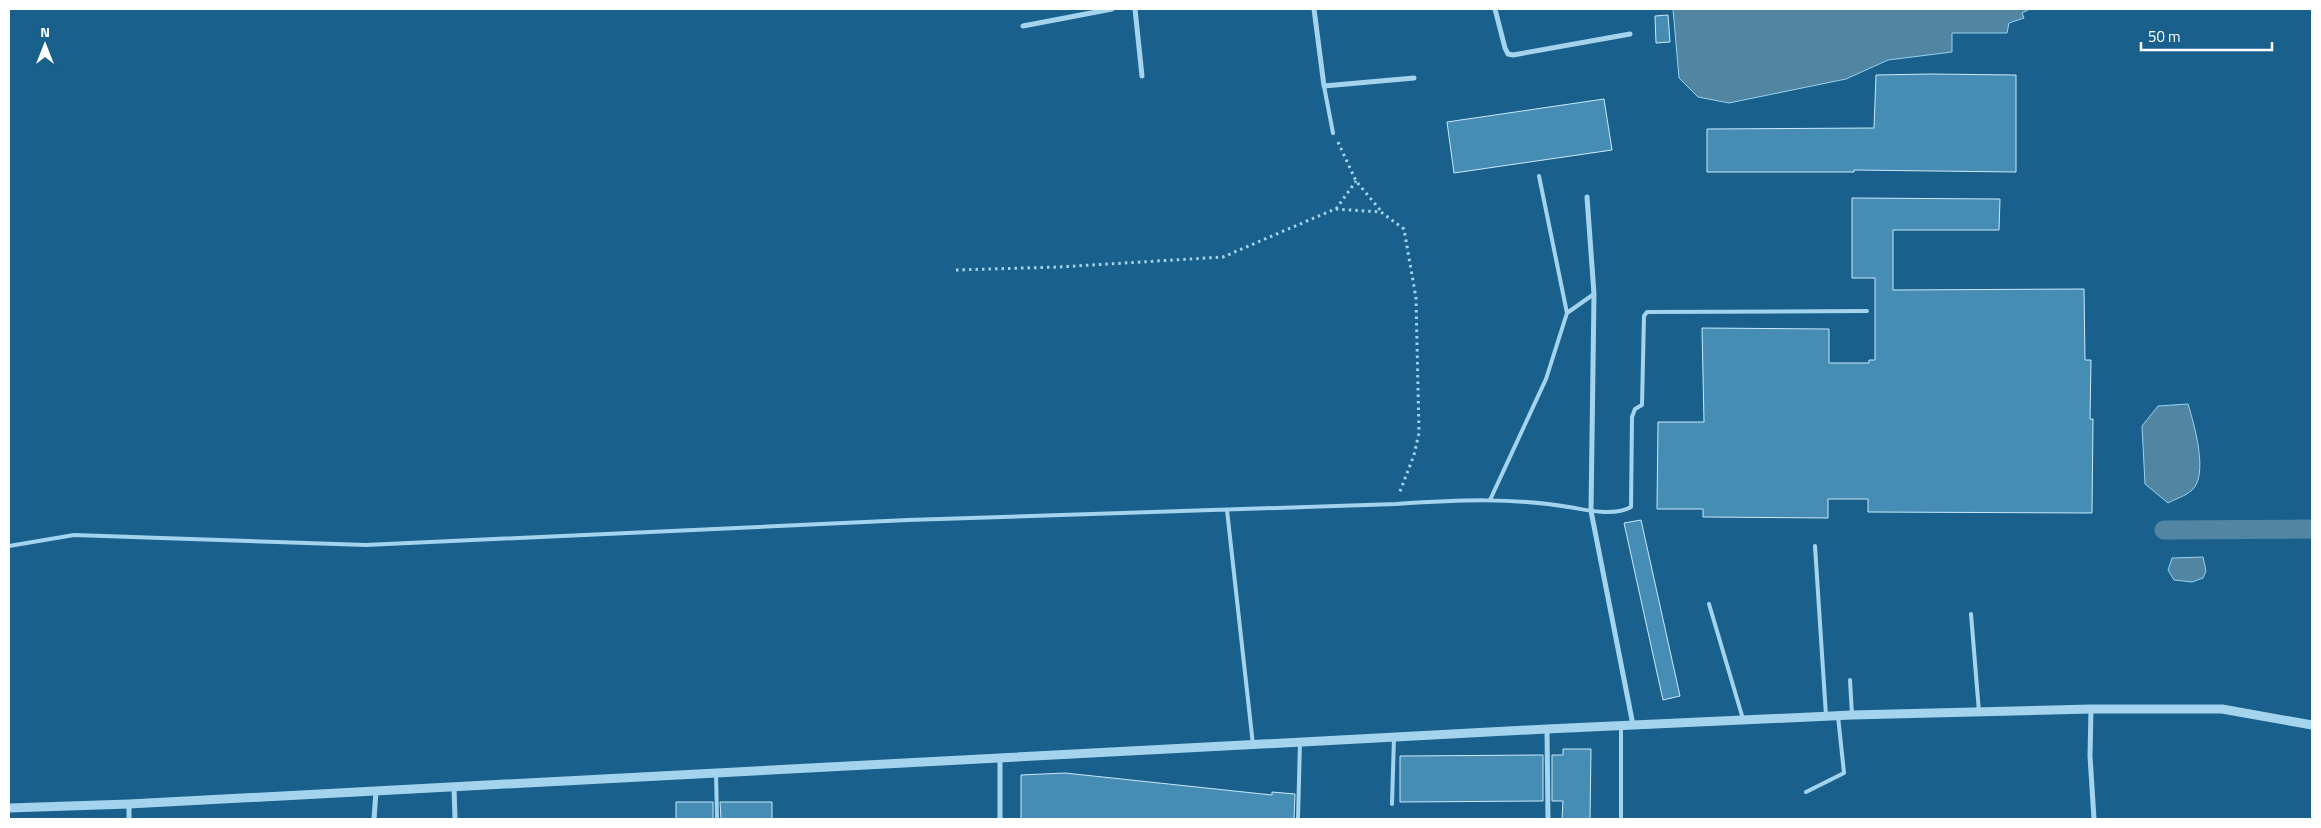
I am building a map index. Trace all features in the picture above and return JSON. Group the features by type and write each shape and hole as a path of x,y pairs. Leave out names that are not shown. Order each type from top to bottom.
{"street":[{"path":"1023,26 1112,9"},
{"path":"1135,9 1142,76"},
{"path":"1314,9 1324,86 1414,78"},
{"path":"1495,9 1505,48 1508,54 1513,55 1630,34"},
{"path":"1587,197 1594,294 1591,511 1633,726"},
{"path":"2091,709 2090,756 2094,819"},
{"path":"9,808 129,804 1547,729 1743,722 1852,715 2091,709 2222,709 2312,725"},
{"path":"1547,729 1548,819"},
{"path":"1000,758 1000,819"},
{"path":"454,787 455,819"},
{"path":"374,819 376,791"},
{"path":"129,804 129,819"}],"lane":[{"path":"1324,86 1333,133"},
{"path":"1490,500 1546,379 1567,313 1539,176"},
{"path":"1567,313 1594,294"},
{"path":"9,546 74,535 366,545 908,520 1396,504 1474,498 1544,503 1591,511 1618,511 1631,507 1632,417 1635,409 1642,405 1644,316 1647,312 1867,312"},
{"path":"1227,510 1252,745"},
{"path":"1815,546 1826,717"},
{"path":"1709,604 1743,722"},
{"path":"1971,614 1979,712"},
{"path":"1850,680 1852,715"},
{"path":"1806,792 1844,773 1838,716"},
{"path":"1621,726 1621,819"},
{"path":"1392,804 1394,737"},
{"path":"1298,819 1300,742"},
{"path":"716,773 717,819"}],"path":[{"path":"1338,142 1356,181 1381,212 1404,230 1416,298 1419,433 1414,455 1396,504"},
{"path":"1335,210 1356,181"},
{"path":"956,270 1058,267 1223,257 1335,210 1381,212"}],"water":[{"path":"1673,9 2030,9 2022,13 2024,18 2009,23 2007,33 1952,33 1952,52 1888,60 1846,79 1729,103 1698,97 1679,78"},
{"path":"2188,404 2199,449 2200,461 2197,483 2184,496 2168,503 2145,484 2142,426 2158,406"},
{"path":"2203,557 2206,571 2203,578 2192,582 2174,580 2168,570 2172,558"}],"building":[{"path":"1668,15 1670,42 1656,43 1655,16"},
{"path":"1876,75 2016,75 2016,172 1854,170 1854,172 1707,172 1707,129 1874,128"},
{"path":"1604,99 1612,150 1454,173 1447,122"},
{"path":"1852,198 2000,199 1999,230 1893,230 1893,290 2084,289 2085,360 2091,360 2090,419 2093,419 2092,513 1868,512 1868,499 1828,499 1828,518 1703,517 1703,509 1657,509 1658,422 1704,422 1702,328 1829,329 1829,363 1869,363 1869,360 1875,360 1875,278 1852,278"},
{"path":"1641,520 1680,696 1663,700 1624,523"},
{"path":"1563,749 1591,749 1590,819 1562,819 1563,801 1552,801 1552,755 1563,755"},
{"path":"1543,755 1543,801 1400,802 1400,756"},
{"path":"1065,773 1272,795 1272,792 1295,794 1294,819 1021,819 1021,775"},
{"path":"676,802 713,802 713,819 676,819"},
{"path":"720,802 772,802 772,819 721,819"}],"waterway":[{"path":"2164,530 2312,529"}]}
